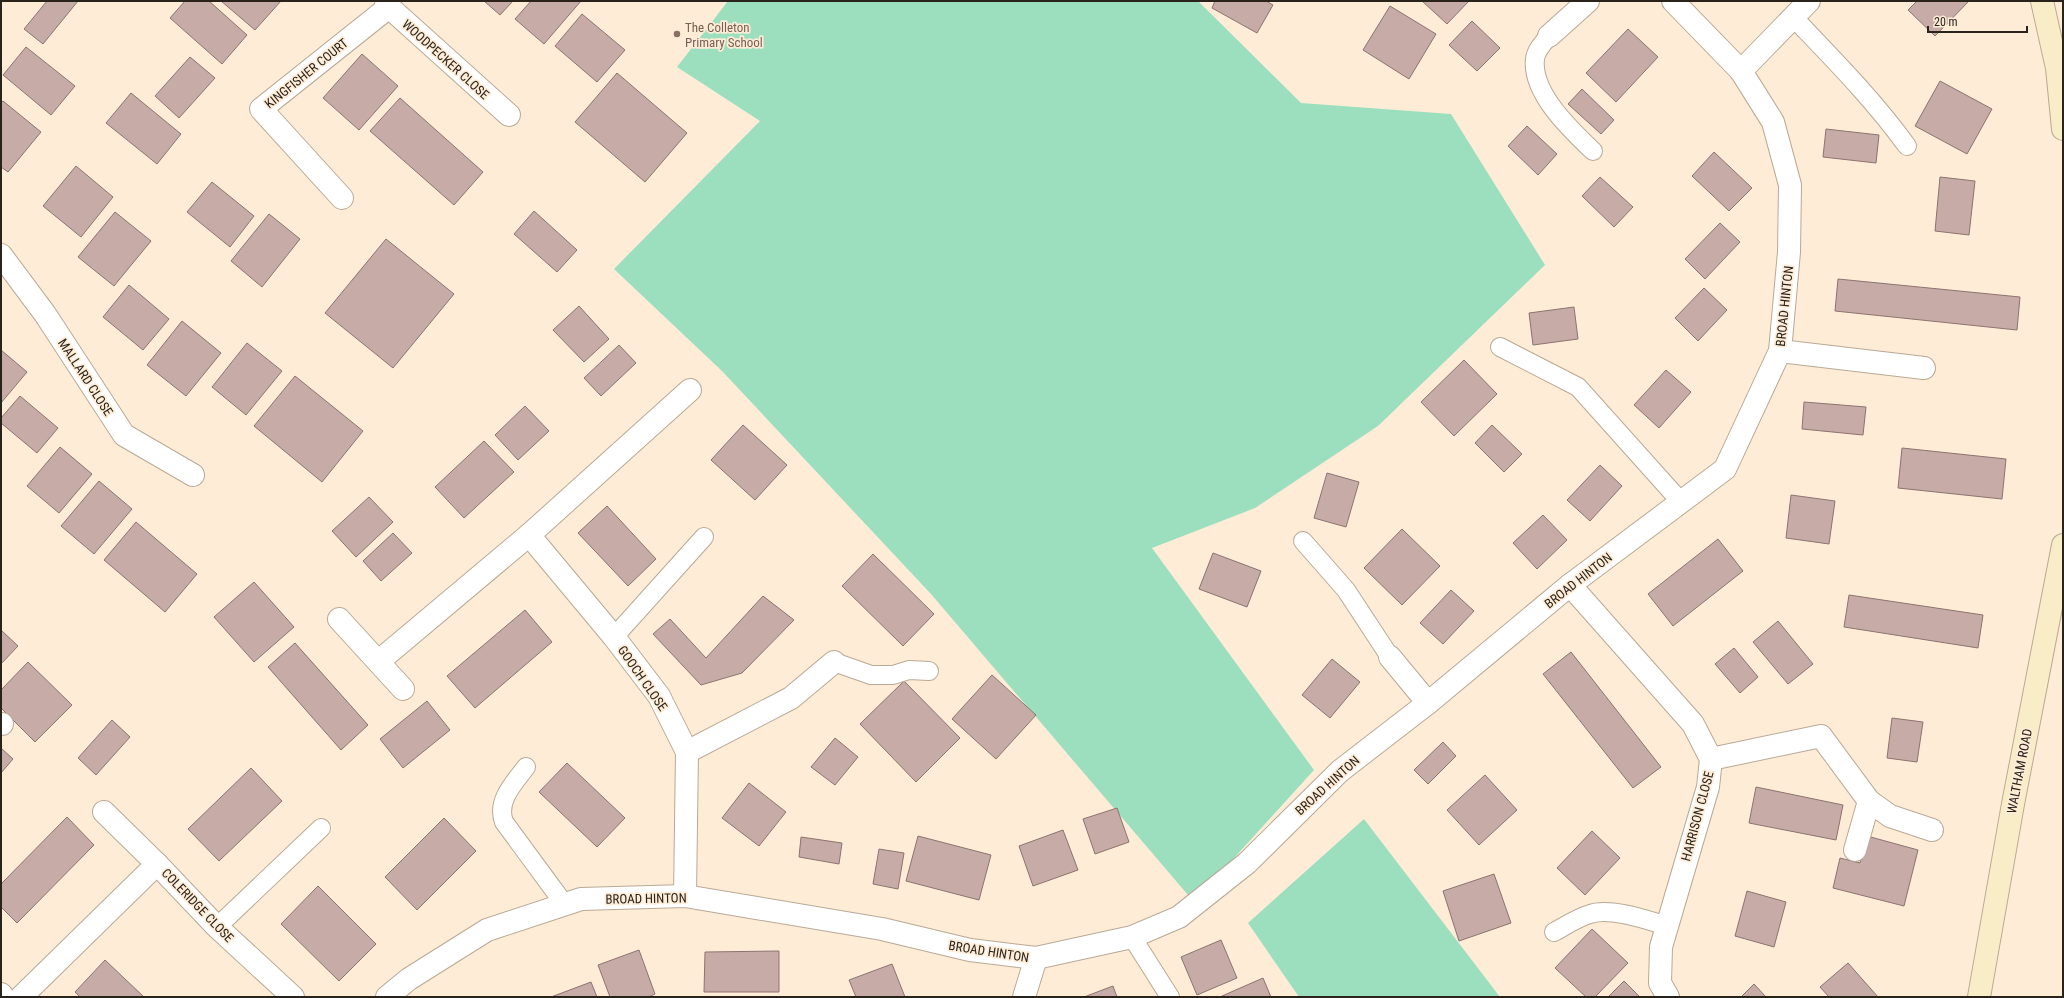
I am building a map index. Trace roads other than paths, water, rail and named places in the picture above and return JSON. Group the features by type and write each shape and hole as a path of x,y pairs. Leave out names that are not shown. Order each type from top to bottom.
{"main road":[{"path":"2042,1 2057,68 2063,129"},
{"name":"WALTHAM ROAD","path":"1979,997 2013,804 2063,545"}],"street":[{"path":"1549,36 1588,1"},
{"name":"BROAD HINTON","path":"387,997 409,979 487,930 581,899 685,896 882,929 970,950 1036,958 1132,937 1179,917 1204,898 1247,863 1340,771 1428,703 1570,585 1725,469 1780,351 1789,252 1790,185 1773,122 1741,71 1673,1"},
{"path":"1741,71 1809,1"},
{"name":"WOODPECKER CLOSE","path":"387,4 509,115"},
{"name":"KINGFISHER COURT","path":"342,198 261,109 387,4"},
{"name":"MALLARD CLOSE","path":"1,255 45,314 124,435 193,475"},
{"path":"1780,351 1924,368"},
{"path":"379,661 528,535 690,390"},
{"name":"GOOCH CLOSE","path":"528,535 614,637 658,696 687,752 685,896"},
{"name":"HARRISON CLOSE","path":"1570,585 1694,724 1711,759 1708,787 1661,947 1660,983 1668,997"},
{"path":"339,619 403,689"},
{"path":"1390,657 1428,703"},
{"path":"687,752 791,698 834,662"},
{"path":"1711,759 1821,736 1868,801 1890,816 1932,830"},
{"path":"1855,850 1868,801"},
{"name":"COLERIDGE CLOSE","path":"104,812 158,864 218,927 293,997"},
{"path":"21,997 158,864"},
{"path":"1024,997 1036,958"}],"lane":[{"path":"1793,17 1885,115 1907,146"},
{"path":"1549,36 1539,49 1535,59 1542,91 1556,111 1593,151"},
{"path":"1500,347 1578,387 1681,502"},
{"path":"614,637 704,537"},
{"path":"1303,541 1346,590 1390,657"},
{"path":"834,662 871,675 893,675 909,670 929,671"},
{"path":"526,767 508,791 500,813 504,822 565,905"},
{"path":"218,927 321,828"},
{"path":"1554,932 1591,913 1604,912 1636,917 1667,926"},
{"path":"1132,937 1170,997"}],"place":[{"name":"The Colleton Primary School","path":"677,34"}]}
